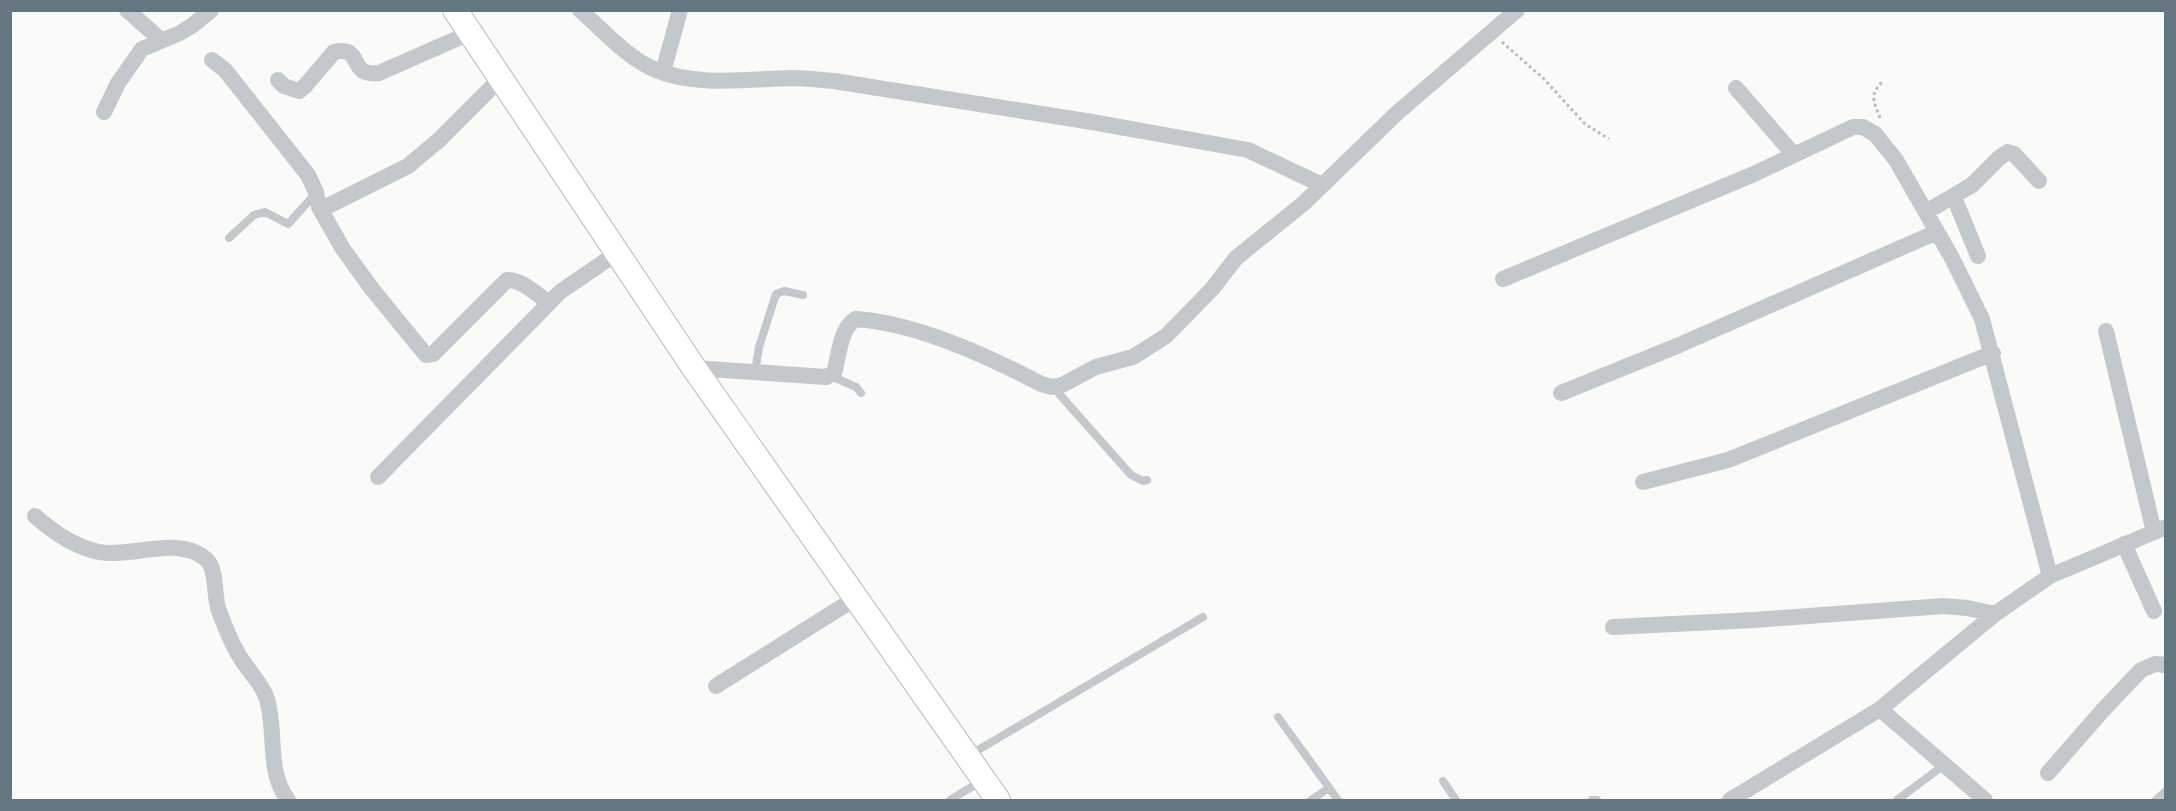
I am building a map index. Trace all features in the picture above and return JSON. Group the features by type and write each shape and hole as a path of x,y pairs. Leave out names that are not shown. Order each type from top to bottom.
{"street":[{"path":"127,10 161,40"},
{"path":"104,112 118,83 142,49 193,25 211,10"},
{"path":"455,10 694,368 998,801"},
{"path":"580,10 634,58 663,72 699,79 795,78 834,81 1092,122 1248,150 1322,185"},
{"path":"663,72 680,10"},
{"path":"694,368 830,376 835,368 845,333 856,319 916,331 953,343 1052,387 1062,385 1096,367 1133,357 1166,336 1212,289 1236,258 1304,203 1397,113 1517,10"},
{"path":"278,80 284,86 298,91 334,52 347,50 352,54 362,72 367,75 379,74 470,33"},
{"path":"212,60 225,70 308,175 318,200 344,249 372,289 426,355 433,354 507,280 518,283 549,303"},
{"path":"318,200 339,201 408,166 500,79"},
{"path":"1736,88 1794,155"},
{"path":"1503,279 1754,174 1853,126 1869,129 1896,160 1983,319 2050,576"},
{"path":"1926,212 1972,185 1998,158 2008,152 2014,154 2039,181"},
{"path":"1954,197 1978,256"},
{"path":"1561,393 1677,346 1937,232"},
{"path":"378,477 560,292 617,253"},
{"path":"1730,801 1880,709 1995,614 2050,576 2160,529 2106,331"},
{"path":"1643,483 1739,455 1993,353"},
{"path":"35,516 74,543 99,552 175,548 189,551 207,560 213,568 218,609 232,645 263,690 267,700 272,724 272,747 277,779 288,801"},
{"path":"2124,544 2154,611"},
{"path":"716,686 856,598"},
{"path":"1613,627 1944,606 1995,614"},
{"path":"2048,773 2141,670 2155,664 2166,665"},
{"path":"1880,709 1985,801"}],"lane":[{"path":"229,238 254,215 265,212 288,224 318,200"},
{"path":"755,372 759,347 776,294 784,291 803,295"},
{"path":"830,376 852,385 861,393"},
{"path":"1052,387 1131,475 1143,481 1147,480"},
{"path":"968,756 1203,617"},
{"path":"1278,717 1338,801"},
{"path":"1897,801 1944,765"},
{"path":"950,801 984,780"},
{"path":"1443,781 1456,801"},
{"path":"1311,801 1329,788"},
{"path":"2156,801 2166,790"}],"path":[{"path":"1491,33 1544,79 1585,124 1609,139"},
{"path":"1882,82 1873,96 1889,137 1886,146"}]}
